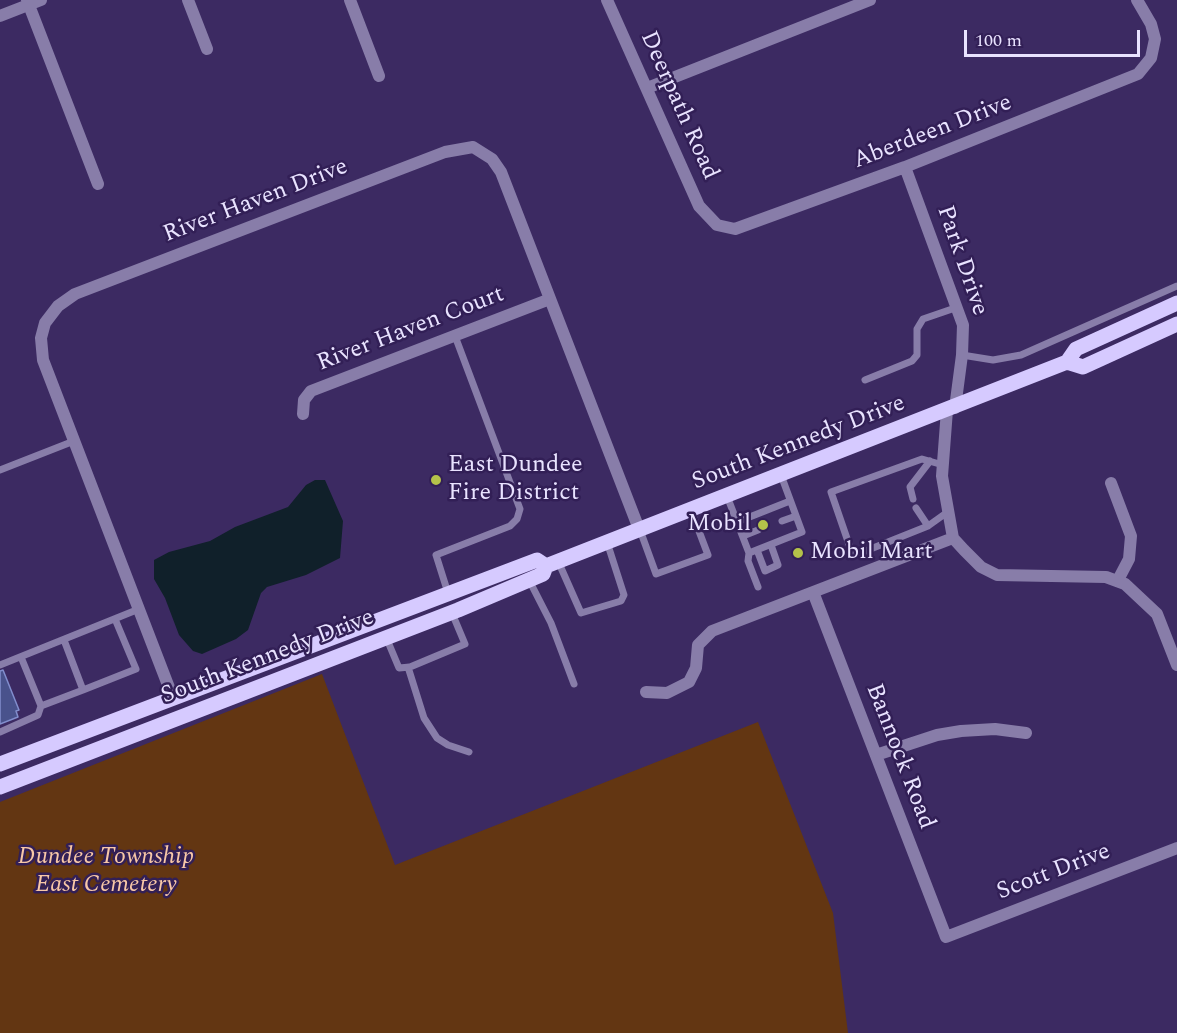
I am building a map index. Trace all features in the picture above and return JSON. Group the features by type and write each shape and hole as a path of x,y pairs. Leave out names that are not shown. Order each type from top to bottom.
{"main road":[{"name":"South Kennedy Drive","path":"0,787 452,612 543,574 552,563 1067,362 1076,349 1177,303"},
{"name":"South Kennedy Drive","path":"1067,362 1083,367 1177,324"},
{"name":"South Kennedy Drive","path":"0,764 537,560 552,563"}],"street":[{"path":"0,16 27,3 41,0"},
{"path":"188,0 207,49"},
{"path":"350,0 378,76"},
{"name":"Deerpath Road","path":"607,0 699,206 717,225"},
{"path":"647,88 870,0"},
{"name":"Aberdeen Drive","path":"717,225 733,229 750,225 905,167 1134,76 1146,68 1153,54 1153,29 1137,0"},
{"path":"27,3 98,184"},
{"name":"River Haven Drive","path":"173,698 43,360 41,348 45,323 66,298 456,148 473,147 487,154 497,165 639,529"},
{"name":"Park Drive","path":"905,167 963,325 962,356 943,465 953,537"},
{"name":"River Haven Court","path":"303,414 304,400 311,391 550,299"},
{"path":"1111,483 1131,536 1129,559 1118,580"},
{"path":"646,692 667,693 689,682 696,668 698,645 712,631 953,537 981,567 997,575 1106,577 1118,580 1138,595 1157,614 1177,665"},
{"name":"Bannock Road","path":"813,592 946,938"},
{"path":"876,755 925,738 961,730 995,729 1026,733"},
{"name":"Scott Drive","path":"946,938 1177,848"}],"lane":[{"path":"962,356 993,360 1021,355 1177,286"},
{"path":"865,380 912,362 917,355 917,329 923,319 958,307"},
{"path":"448,593 436,555 510,526 519,516 520,509 455,336"},
{"path":"0,470 74,441"},
{"path":"943,465 922,459 831,492 853,556 928,526 949,512"},
{"path":"913,499 910,487 930,461"},
{"path":"749,553 802,532 781,475"},
{"path":"727,496 749,553 748,561 758,587"},
{"path":"737,522 790,501"},
{"path":"916,508 928,526"},
{"path":"639,529 656,574 708,555 691,510"},
{"path":"782,521 796,516"},
{"path":"743,536 758,530"},
{"path":"552,563 581,613 621,601 624,596 607,542"},
{"path":"758,550 765,571 778,565 771,545"},
{"path":"529,580 551,623 574,684"},
{"path":"0,665 139,609"},
{"path":"386,637 399,668 408,667 465,644 452,612"},
{"path":"41,706 136,669 115,619"},
{"path":"64,640 83,690"},
{"path":"0,732 39,715 41,706 21,657"},
{"path":"408,667 424,718 437,738 448,745 469,752"}],"green space":[{"name":"Dundee Township East Cemetery","path":"322,674 395,865 758,722 833,913 848,1033 0,1033 0,802"}],"water":[{"path":"315,480 325,480 343,521 340,558 306,575 267,587 261,593 248,630 236,639 202,654 193,651 179,635 165,598 154,579 154,560 169,552 210,541 235,527 288,507 306,485"}],"building":[{"path":"3,670 19,710 16,711 18,717 0,724 0,671"}],"place":[{"name":"East Dundee Fire District","path":"436,480"},
{"name":"Mobil","path":"763,525"},
{"name":"Mobil Mart","path":"798,553"}]}
